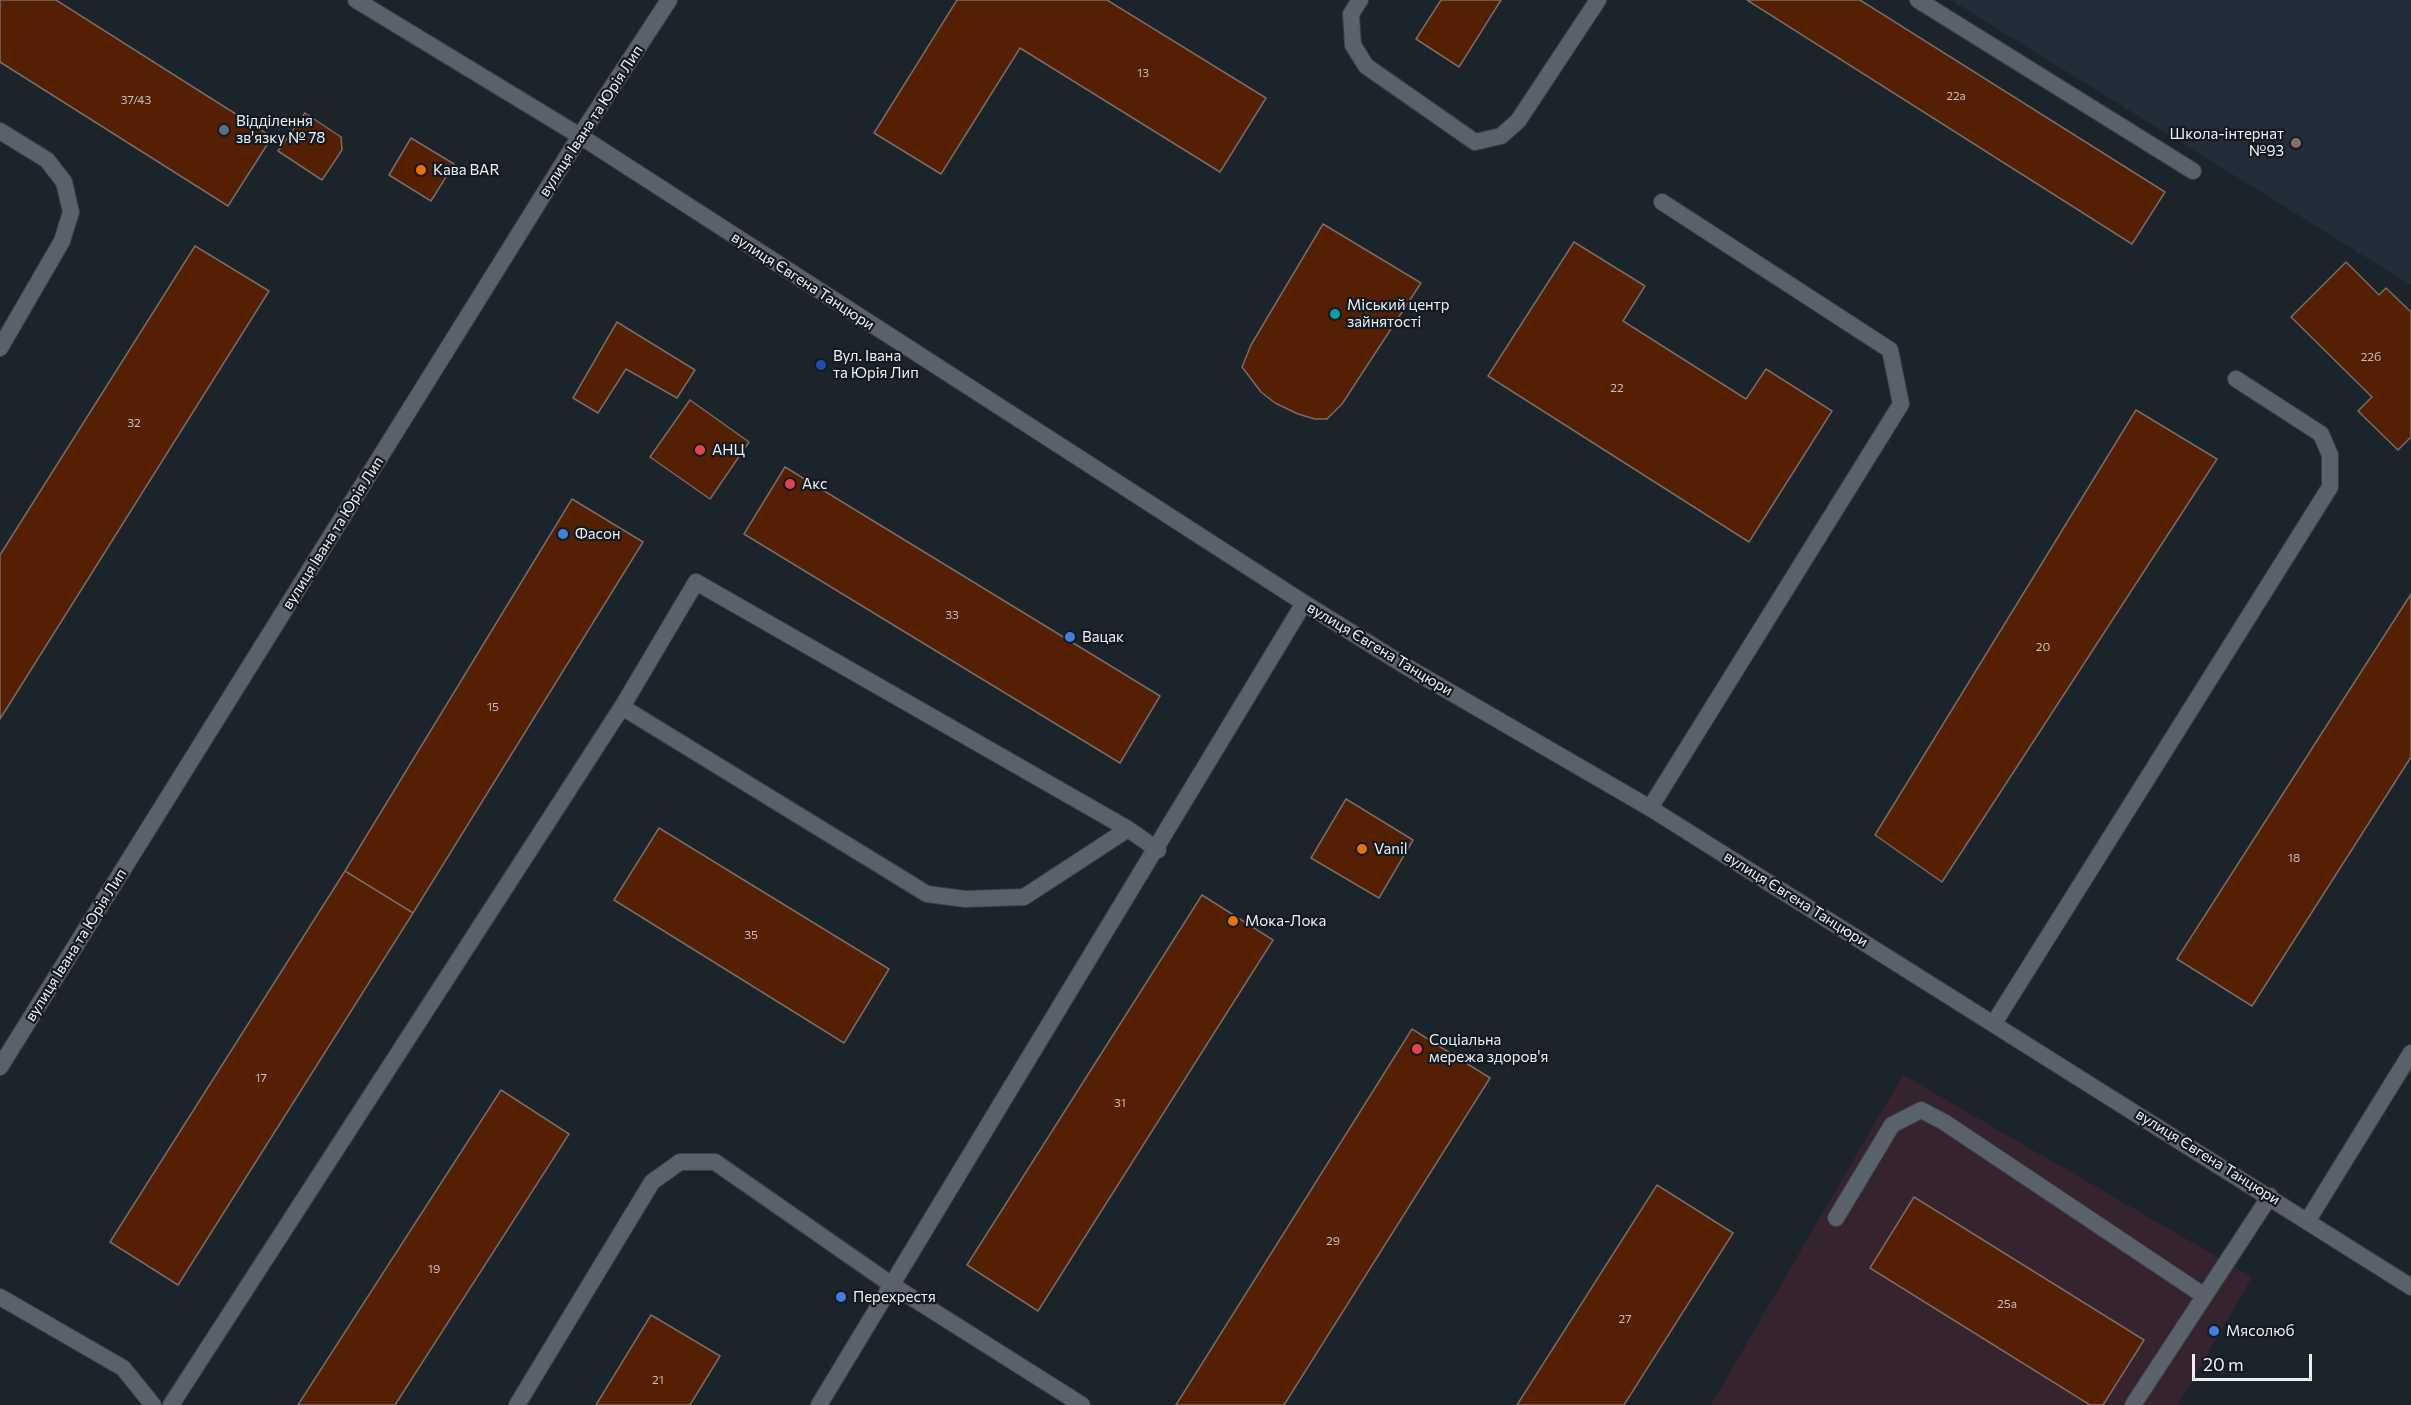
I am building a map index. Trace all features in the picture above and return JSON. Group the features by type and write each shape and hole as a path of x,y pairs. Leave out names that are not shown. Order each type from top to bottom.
{"street":[{"name":"вулиця Євгена Танцюри","path":"356,0 580,136 1304,603 1407,667 1650,808 2270,1196 2411,1287"},
{"name":"вулиця Івана та Юрія Лип","path":"0,1067 580,136 669,0"},
{"path":"1359,0 1351,14 1353,45 1366,66 1475,142 1501,136 1518,121 1598,0"},
{"path":"1918,0 2193,171"},
{"path":"0,131 47,160 64,182 71,212 62,241 0,348"},
{"path":"1650,808 1900,404 1890,350 1662,202"},
{"path":"1994,1023 2330,487 2330,455 2321,434 2236,379"},
{"path":"171,1405 622,707 696,582 1128,829 1158,850"},
{"path":"819,1405 1158,850 1304,603"},
{"path":"622,707 927,894 965,900 1024,897 1128,829"},
{"path":"2308,1220 2411,1053"},
{"path":"1836,1218 1892,1125 1921,1110 1944,1122 2203,1295"},
{"path":"517,1405 652,1182 680,1162 715,1162 892,1285 1082,1405"},
{"path":"2133,1405 2270,1196"},
{"path":"0,1297 123,1368 153,1405"}],"shaded area":[{"name":"Школа-інтернат №93","path":"1951,0 2411,0 2411,285"},
{"path":"1903,1075 2252,1277 2178,1405 1711,1405"}],"building":[{"path":"0,0 56,0 272,137 228,206 0,62"},
{"path":"957,0 1107,0 1266,98 1220,172 1020,48 941,174 874,133"},
{"path":"1441,0 1501,0 1459,67 1416,39"},
{"path":"1747,0 1860,0 2165,192 2132,244"},
{"path":"305,113 341,137 342,150 322,180 278,151"},
{"name":"Кава BAR","path":"411,138 454,164 431,201 389,175"},
{"name":"Міський центр зайнятості","path":"1323,224 1421,283 1342,404 1327,419 1315,419 1275,403 1261,392 1242,367 1251,345"},
{"path":"1574,242 1645,286 1623,321 1746,399 1766,369 1832,411 1749,542 1488,376"},
{"path":"195,246 269,291 0,719 0,555"},
{"path":"2346,262 2379,295 2386,288 2411,312 2411,437 2398,450 2358,411 2372,397 2291,317"},
{"path":"617,322 695,370 677,398 626,369 598,413 573,398"},
{"name":"АНЦ","path":"690,400 749,442 710,499 650,457"},
{"path":"2136,410 2217,459 1942,882 1875,835"},
{"path":"785,467 1160,696 1120,763 744,534"},
{"path":"572,499 643,542 413,913 345,871"},
{"path":"2411,594 2411,757 2252,1006 2177,959"},
{"name":"Vanil","path":"1346,799 1413,840 1379,898 1311,858"},
{"path":"659,828 889,969 844,1043 614,900"},
{"path":"345,871 413,913 178,1285 110,1242"},
{"path":"1202,895 1273,940 1038,1311 967,1265"},
{"path":"1412,1029 1490,1078 1284,1405 1176,1405"},
{"path":"501,1090 569,1134 395,1405 298,1405"},
{"path":"1657,1185 1733,1233 1624,1405 1517,1405"},
{"path":"1914,1197 2144,1340 2103,1405 2090,1405 1870,1268"},
{"path":"651,1315 720,1356 690,1405 596,1405"}],"place":[{"name":"Відділення зв'язку № 78","path":"224,130"},
{"name":"Школа-інтернат №93","path":"2296,143"},
{"name":"Кава BAR","path":"421,170"},
{"name":"Міський центр зайнятості","path":"1335,314"},
{"name":"Вул. Івана та Юрія Лип","path":"821,365"},
{"name":"АНЦ","path":"700,450"},
{"name":"Акс","path":"790,484"},
{"name":"Фасон","path":"563,534"},
{"name":"Вацак","path":"1070,637"},
{"name":"Vanil","path":"1362,849"},
{"name":"Мока-Лока","path":"1233,921"},
{"name":"Соціальна мережа здоров'я","path":"1417,1049"},
{"name":"Перехрестя","path":"841,1297"},
{"name":"Мясолюб","path":"2214,1331"}]}
